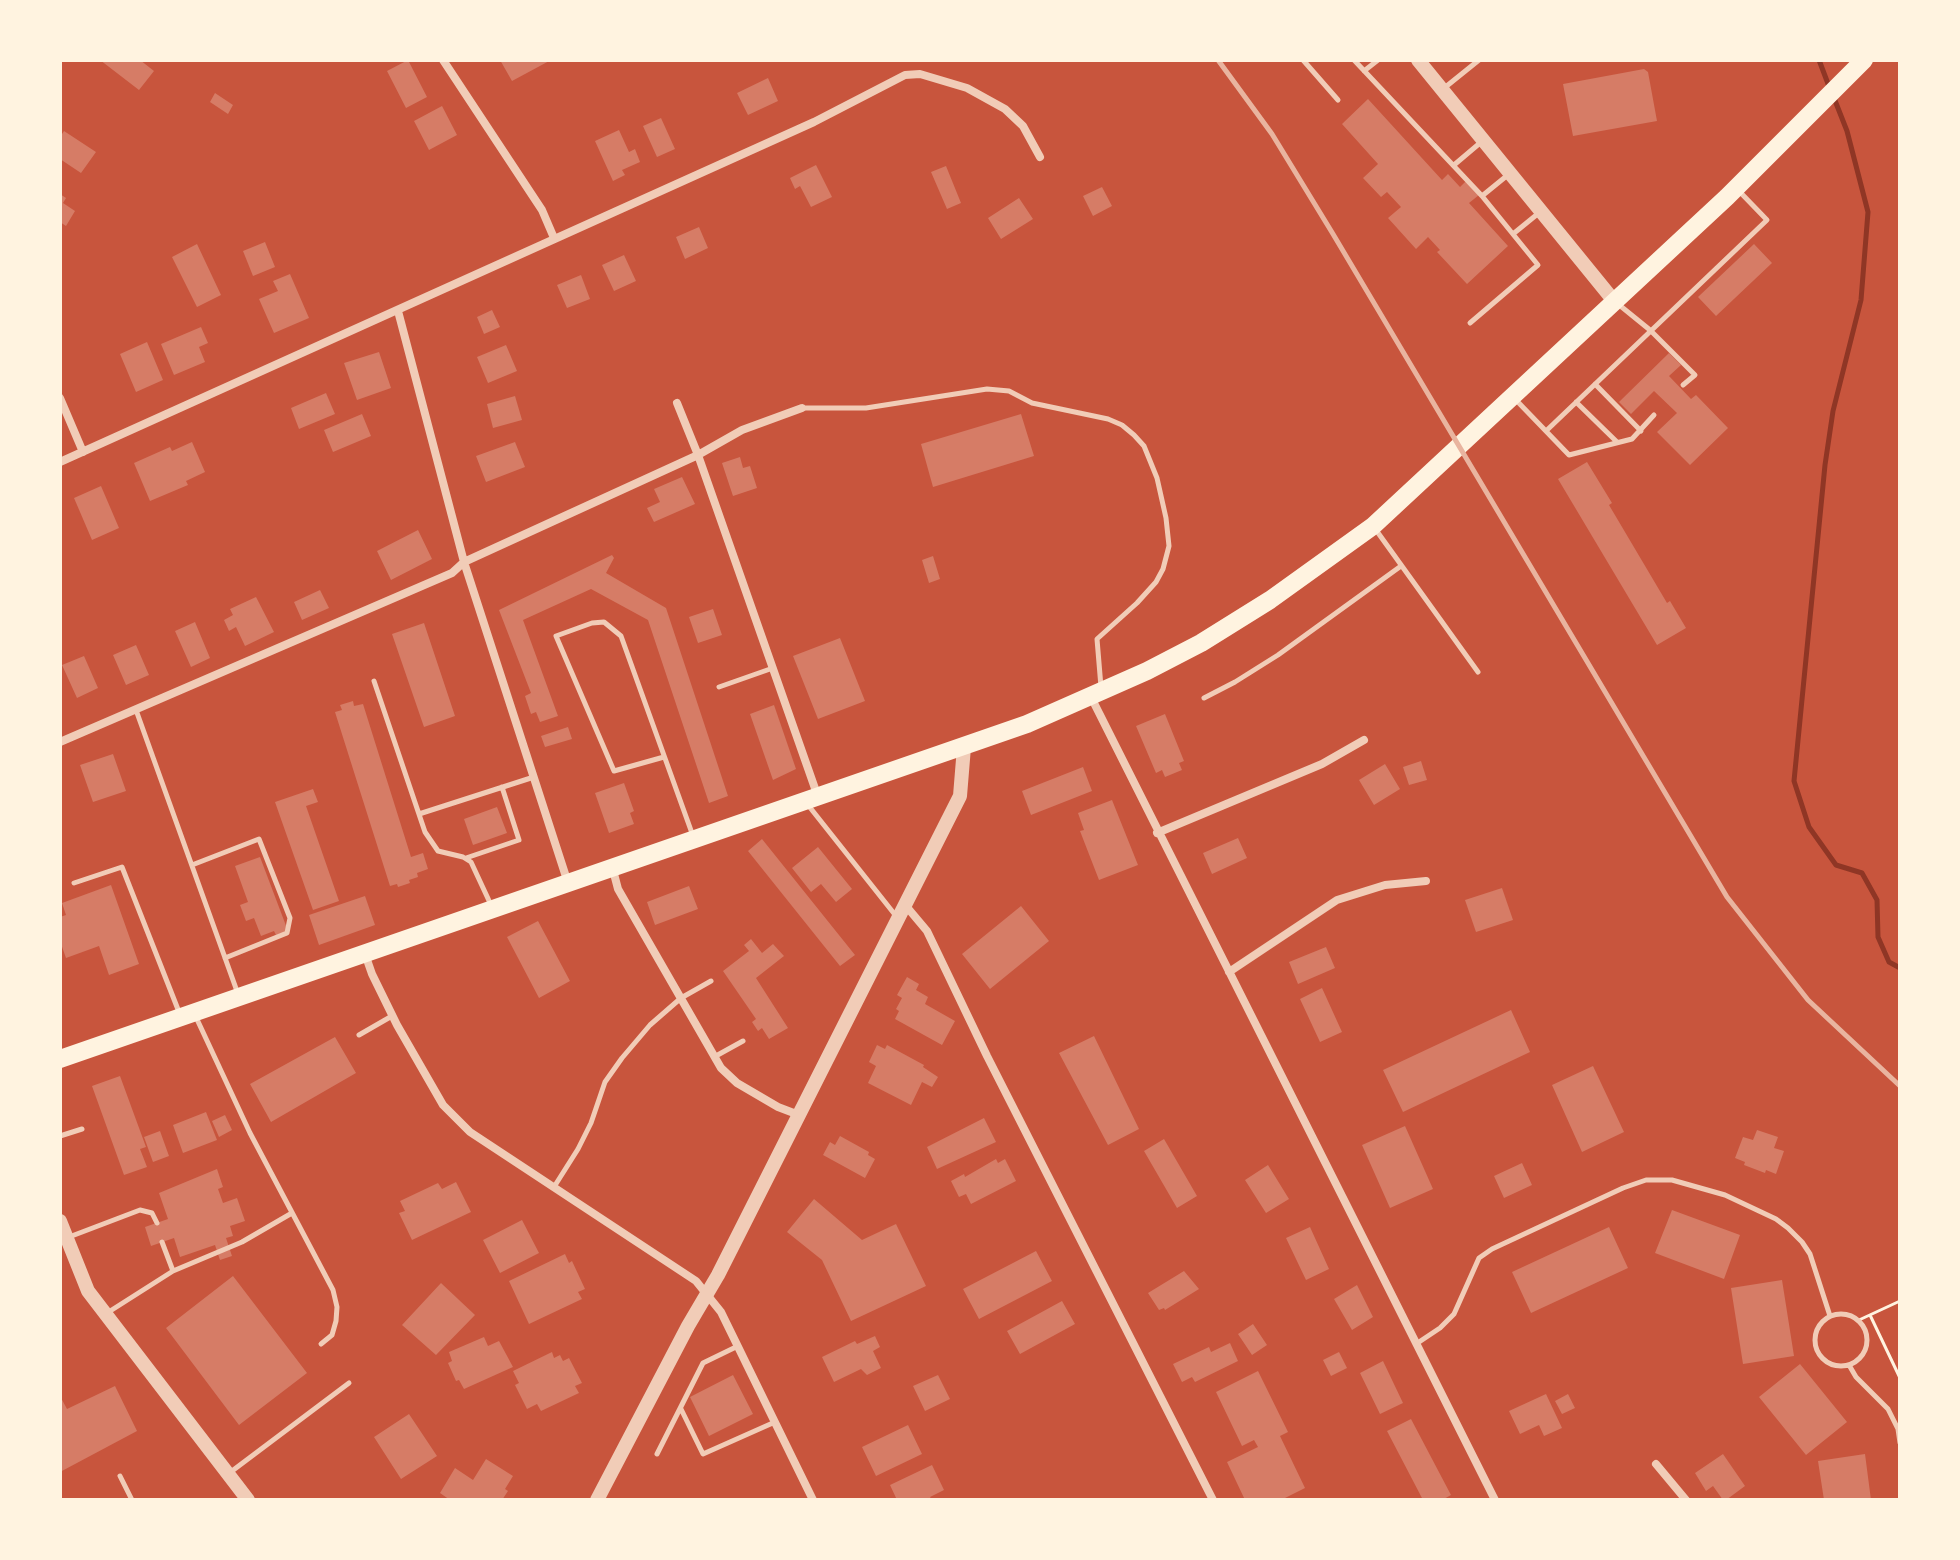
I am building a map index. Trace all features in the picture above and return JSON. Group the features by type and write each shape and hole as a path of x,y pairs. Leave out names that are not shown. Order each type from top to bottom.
{"main road":[{"path":"60,1059 964,747 1096,695 1235,623 1373,526 1736,189 1863,63"}],"street":[{"path":"443,60 542,210 554,238"},
{"path":"1418,60 1614,301"},
{"path":"60,462 814,122 905,75 920,74 967,88 1005,109 1023,126 1040,157"},
{"path":"398,311 464,562 568,883"},
{"path":"60,398 83,452"},
{"path":"677,403 773,668 812,800"},
{"path":"60,742 452,573 464,562 698,455 742,430 802,408"},
{"path":"1096,695 1157,833 1495,1500"},
{"path":"1157,833 1322,764 1364,740"},
{"path":"597,1500 707,1294 960,796 964,747"},
{"path":"613,870 618,889 714,1057 728,1076 778,1107 799,1115"},
{"path":"1229,972 1337,900 1385,885 1426,881"},
{"path":"906,906 927,931 987,1056 1213,1500"},
{"path":"365,954 392,1016 443,1105 470,1132 696,1281 707,1294 721,1312 813,1500"},
{"path":"60,1221 84,1283 105,1315 248,1500"},
{"path":"1656,1464 1686,1500"}],"lane":[{"path":"1303,60 1338,100"},
{"path":"1354,60 1482,196 1538,265 1470,323"},
{"path":"1364,71 1378,60"},
{"path":"1442,90 1479,60"},
{"path":"1454,165 1484,140"},
{"path":"1482,196 1510,173"},
{"path":"1546,431 1767,220 1736,189"},
{"path":"1513,234 1541,211"},
{"path":"1614,301 1650,330 1695,375 1683,385"},
{"path":"1595,384 1641,431"},
{"path":"802,408 866,408 987,389 1009,391 1032,403 1108,419 1134,435 1144,446 1157,478 1169,546 1156,582 1097,639 1096,695"},
{"path":"1513,396 1569,455 1632,439 1654,415"},
{"path":"1576,402 1617,442"},
{"path":"1373,526 1478,672"},
{"path":"1204,698 1278,655 1401,566"},
{"path":"664,757 614,771 556,636 604,622 621,636 695,841"},
{"path":"719,687 773,668"},
{"path":"374,681 425,832 438,851 471,862 494,909"},
{"path":"136,709 240,999"},
{"path":"419,814 534,777"},
{"path":"466,858 519,840 502,787"},
{"path":"812,800 899,920"},
{"path":"192,865 259,839 290,918 287,933 225,958"},
{"path":"74,883 122,867 188,1016 336,1298 336,1321 332,1335 321,1344"},
{"path":"554,1187 578,1149 605,1082 650,1025 681,998 711,981"},
{"path":"359,1035 392,1016"},
{"path":"714,1057 743,1041"},
{"path":"60,1136 82,1129"},
{"path":"1416,1344 1454,1314 1479,1258 1492,1249 1646,1180 1672,1180 1725,1195 1776,1219 1802,1242 1815,1266 1823,1302 1830,1316"},
{"path":"65,1238 140,1210 152,1213 157,1223"},
{"path":"105,1315 173,1271 242,1242 292,1213"},
{"path":"162,1242 173,1271"},
{"path":"1845,1313 1859,1320 1867,1335 1862,1356 1849,1365 1836,1366 1826,1362 1815,1345 1815,1331 1821,1321 1845,1313"},
{"path":"657,1454 703,1363 738,1346"},
{"path":"1849,1365 1856,1377 1888,1409 1898,1429 1900,1443"},
{"path":"228,1474 349,1383"},
{"path":"681,1408 703,1454 775,1422"},
{"path":"120,1476 132,1500"}],"path":[{"path":"1859,1320 1900,1301"},
{"path":"1870,1315 1900,1378"}],"building":[{"path":"100,60 140,60 154,71 139,90"},
{"path":"408,60 427,97 406,108 387,71"},
{"path":"500,60 551,60 512,81"},
{"path":"1644,69 1648,72 1657,121 1573,136 1563,84"},
{"path":"768,78 778,101 748,115 737,93"},
{"path":"215,93 233,105 228,114 210,102"},
{"path":"1368,99 1442,180 1448,174 1460,187 1466,181 1479,195 1469,203 1508,246 1467,284 1437,252 1440,250 1428,237 1416,249 1388,218 1401,207 1387,192 1381,197 1363,178 1378,164 1342,124"},
{"path":"442,106 457,135 429,150 414,121"},
{"path":"661,118 675,149 657,157 643,126"},
{"path":"619,130 629,152 635,149 640,162 622,170 625,175 613,181 595,141"},
{"path":"64,131 96,152 81,173 60,159 60,137"},
{"path":"816,165 832,197 811,207 800,186 795,189 790,178"},
{"path":"946,166 961,203 947,209 931,172"},
{"path":"1102,187 1112,206 1093,216 1083,196"},
{"path":"60,194 66,198 63,203 75,211 66,226 60,222"},
{"path":"1019,198 1033,219 1001,239 988,218"},
{"path":"699,227 708,248 685,259 676,237"},
{"path":"265,242 275,267 253,276 243,251"},
{"path":"197,244 221,295 197,307 172,257"},
{"path":"1754,244 1772,263 1716,316 1698,297"},
{"path":"624,255 636,281 614,291 602,265"},
{"path":"290,274 309,318 274,333 259,299 278,291 273,281"},
{"path":"581,275 590,299 567,308 557,285"},
{"path":"492,310 500,327 484,334 477,317"},
{"path":"201,327 208,343 199,347 205,362 174,375 161,344"},
{"path":"147,342 163,380 136,392 120,354"},
{"path":"506,345 517,371 488,383 477,357"},
{"path":"379,352 391,388 357,400 344,363"},
{"path":"1669,353 1681,365 1669,376 1691,399 1696,395 1728,428 1690,465 1657,432 1677,413 1654,391 1631,414 1619,402"},
{"path":"326,393 335,414 299,429 291,408"},
{"path":"515,396 522,420 493,428 487,404"},
{"path":"362,414 371,436 333,452 324,430"},
{"path":"1021,414 1034,456 933,487 921,444"},
{"path":"192,442 205,472 186,481 188,485 150,501 134,463 170,447 172,451"},
{"path":"515,442 525,467 486,482 476,456"},
{"path":"740,457 743,468 750,466 757,488 733,496 722,463"},
{"path":"1587,462 1667,603 1670,601 1686,628 1657,645 1558,479"},
{"path":"682,477 695,504 654,522 647,508 660,502 654,489"},
{"path":"101,486 119,528 92,540 74,498"},
{"path":"418,530 432,559 391,580 377,551"},
{"path":"612,555 614,558 606,573 666,608 728,796 709,803 648,620 591,589 523,620 558,716 540,722 536,712 531,714 525,696 531,693 499,610"},
{"path":"933,556 940,579 929,583 922,560"},
{"path":"320,590 329,608 302,620 294,602"},
{"path":"256,597 274,632 245,646 236,627 229,631 224,620 233,615 230,609"},
{"path":"713,609 722,635 698,643 689,617"},
{"path":"195,622 210,658 191,667 175,631"},
{"path":"424,623 455,716 424,727 392,634"},
{"path":"840,638 865,701 818,719 793,656"},
{"path":"136,645 149,675 126,685 113,655"},
{"path":"84,656 98,688 77,698 62,665"},
{"path":"353,701 354,706 363,704 411,857 423,853 428,869 417,873 418,877 409,880 410,883 398,887 397,884 390,886 335,712 342,710 340,705"},
{"path":"774,705 796,769 773,780 750,714"},
{"path":"1165,714 1184,761 1179,763 1182,770 1165,777 1162,770 1156,773 1136,726"},
{"path":"568,727 572,739 545,747 541,736"},
{"path":"113,754 126,791 93,802 80,765"},
{"path":"1421,761 1427,780 1409,785 1403,767"},
{"path":"1385,764 1400,789 1374,805 1359,780"},
{"path":"1083,767 1092,791 1031,815 1022,791"},
{"path":"624,783 634,811 630,813 634,824 609,833 595,793"},
{"path":"313,789 318,802 306,806 339,901 313,910 275,802"},
{"path":"1112,800 1138,865 1099,880 1080,831 1084,830 1078,813"},
{"path":"497,807 507,833 473,845 464,819"},
{"path":"1238,838 1247,858 1212,874 1203,853"},
{"path":"762,839 855,955 840,966 748,851"},
{"path":"818,847 852,889 836,902 821,884 811,892 792,868"},
{"path":"260,857 288,931 276,935 274,931 261,936 254,918 246,921 240,905 248,902 235,866"},
{"path":"111,885 139,964 109,975 99,946 66,958 60,941 60,917 66,915 62,903"},
{"path":"689,886 698,909 655,925 647,902"},
{"path":"1502,888 1513,920 1476,932 1465,900"},
{"path":"365,896 375,925 319,945 309,915"},
{"path":"1021,906 1049,941 990,989 962,954"},
{"path":"538,921 570,981 539,998 507,937"},
{"path":"751,939 762,953 773,944 784,956 756,978 788,1028 769,1039 762,1028 758,1031 752,1022 756,1019 723,971 749,951 744,945"},
{"path":"1326,947 1335,968 1298,984 1289,962"},
{"path":"907,977 919,984 916,990 928,997 925,1004 955,1021 942,1045 895,1019 902,998 897,995"},
{"path":"1322,988 1342,1032 1320,1042 1300,999"},
{"path":"1511,1010 1530,1052 1403,1112 1383,1070"},
{"path":"1094,1036 1139,1129 1108,1145 1059,1053"},
{"path":"335,1037 356,1073 271,1122 250,1084"},
{"path":"877,1045 885,1049 887,1045 924,1065 938,1077 932,1087 922,1082 911,1105 868,1083 876,1066 869,1062"},
{"path":"1593,1066 1624,1132 1582,1152 1552,1085"},
{"path":"120,1076 146,1147 140,1149 147,1167 124,1175 92,1086"},
{"path":"206,1112 217,1140 183,1153 173,1125"},
{"path":"225,1115 232,1130 219,1137 212,1121"},
{"path":"984,1118 996,1142 937,1169 927,1147"},
{"path":"1405,1126 1433,1189 1390,1208 1362,1145"},
{"path":"1757,1130 1778,1137 1774,1148 1784,1151 1776,1174 1744,1165 1745,1162 1735,1158 1743,1137 1753,1140"},
{"path":"160,1131 169,1156 153,1162 144,1137"},
{"path":"840,1136 869,1152 868,1155 875,1159 865,1178 823,1155 830,1142 835,1145"},
{"path":"1164,1139 1197,1196 1177,1208 1144,1151"},
{"path":"996,1159 998,1163 1005,1159 1016,1181 971,1204 966,1194 959,1197 951,1181 964,1174 965,1177"},
{"path":"1522,1163 1532,1185 1504,1198 1494,1176"},
{"path":"1268,1165 1289,1199 1266,1213 1245,1180"},
{"path":"217,1169 223,1187 218,1189 223,1203 237,1198 245,1221 230,1226 233,1236 226,1238 232,1256 220,1260 215,1245 180,1257 174,1238 151,1246 145,1227 168,1219 159,1193"},
{"path":"456,1182 471,1212 412,1240 399,1213 405,1211 400,1201 438,1183 442,1189"},
{"path":"814,1199 862,1240 896,1224 926,1286 851,1321 822,1260 787,1232"},
{"path":"1672,1210 1740,1235 1724,1279 1655,1253"},
{"path":"522,1220 539,1253 500,1273 483,1240"},
{"path":"1310,1227 1329,1269 1306,1280 1286,1238"},
{"path":"1609,1227 1628,1268 1531,1313 1512,1272"},
{"path":"1036,1251 1052,1281 979,1319 963,1289"},
{"path":"565,1254 569,1263 572,1261 585,1289 578,1292 582,1299 529,1324 509,1281"},
{"path":"1184,1271 1199,1289 1165,1310 1159,1310 1148,1293"},
{"path":"233,1276 307,1373 239,1425 166,1328"},
{"path":"1782,1280 1794,1356 1743,1364 1731,1288"},
{"path":"441,1283 475,1315 436,1355 402,1325"},
{"path":"1357,1285 1373,1317 1352,1330 1334,1299"},
{"path":"1062,1301 1075,1324 1020,1354 1007,1331"},
{"path":"1253,1324 1267,1345 1252,1355 1238,1334"},
{"path":"875,1336 880,1347 873,1351 881,1368 867,1375 861,1369 834,1382 822,1357 855,1341 857,1344"},
{"path":"484,1337 488,1346 499,1341 513,1367 464,1389 459,1380 456,1381 448,1363 452,1361 449,1352"},
{"path":"1230,1343 1238,1361 1195,1382 1192,1377 1182,1382 1173,1364 1209,1347 1211,1352"},
{"path":"552,1352 554,1358 560,1355 563,1361 569,1358 582,1383 575,1386 579,1393 541,1411 537,1404 527,1409 515,1385 519,1383 513,1371"},
{"path":"1339,1352 1347,1368 1331,1376 1323,1360"},
{"path":"1383,1361 1403,1403 1380,1414 1360,1373"},
{"path":"1800,1364 1847,1422 1806,1455 1759,1397"},
{"path":"1258,1371 1288,1432 1280,1436 1305,1488 1281,1500 1245,1500 1227,1462 1258,1447 1254,1440 1242,1446 1216,1392"},
{"path":"733,1375 753,1414 709,1436 690,1397"},
{"path":"938,1375 950,1399 925,1411 913,1386"},
{"path":"115,1386 137,1431 60,1472 60,1396 67,1409"},
{"path":"1546,1394 1562,1428 1544,1436 1539,1425 1520,1434 1509,1411"},
{"path":"1568,1394 1575,1408 1562,1414 1555,1401"},
{"path":"409,1414 437,1456 401,1479 374,1437"},
{"path":"1411,1419 1451,1495 1442,1500 1423,1500 1387,1431"},
{"path":"908,1425 922,1454 876,1476 862,1447"},
{"path":"1723,1454 1745,1486 1726,1500 1713,1486 1706,1491 1695,1473"},
{"path":"1865,1454 1871,1500 1824,1500 1818,1461"},
{"path":"486,1459 513,1476 502,1500 450,1500 440,1493 455,1468 473,1480"},
{"path":"932,1465 944,1490 930,1497 932,1500 897,1500 890,1485"}],"waterway":[{"path":"1819,60 1830,89"},
{"path":"1834,98 1847,131 1868,212 1861,300 1833,411 1825,465 1794,781 1809,827 1836,865 1862,873 1877,900 1878,937 1889,962 1900,968"}],"railway":[{"path":"1218,60 1272,134 1333,234 1727,897 1808,1000 1900,1086"}]}
